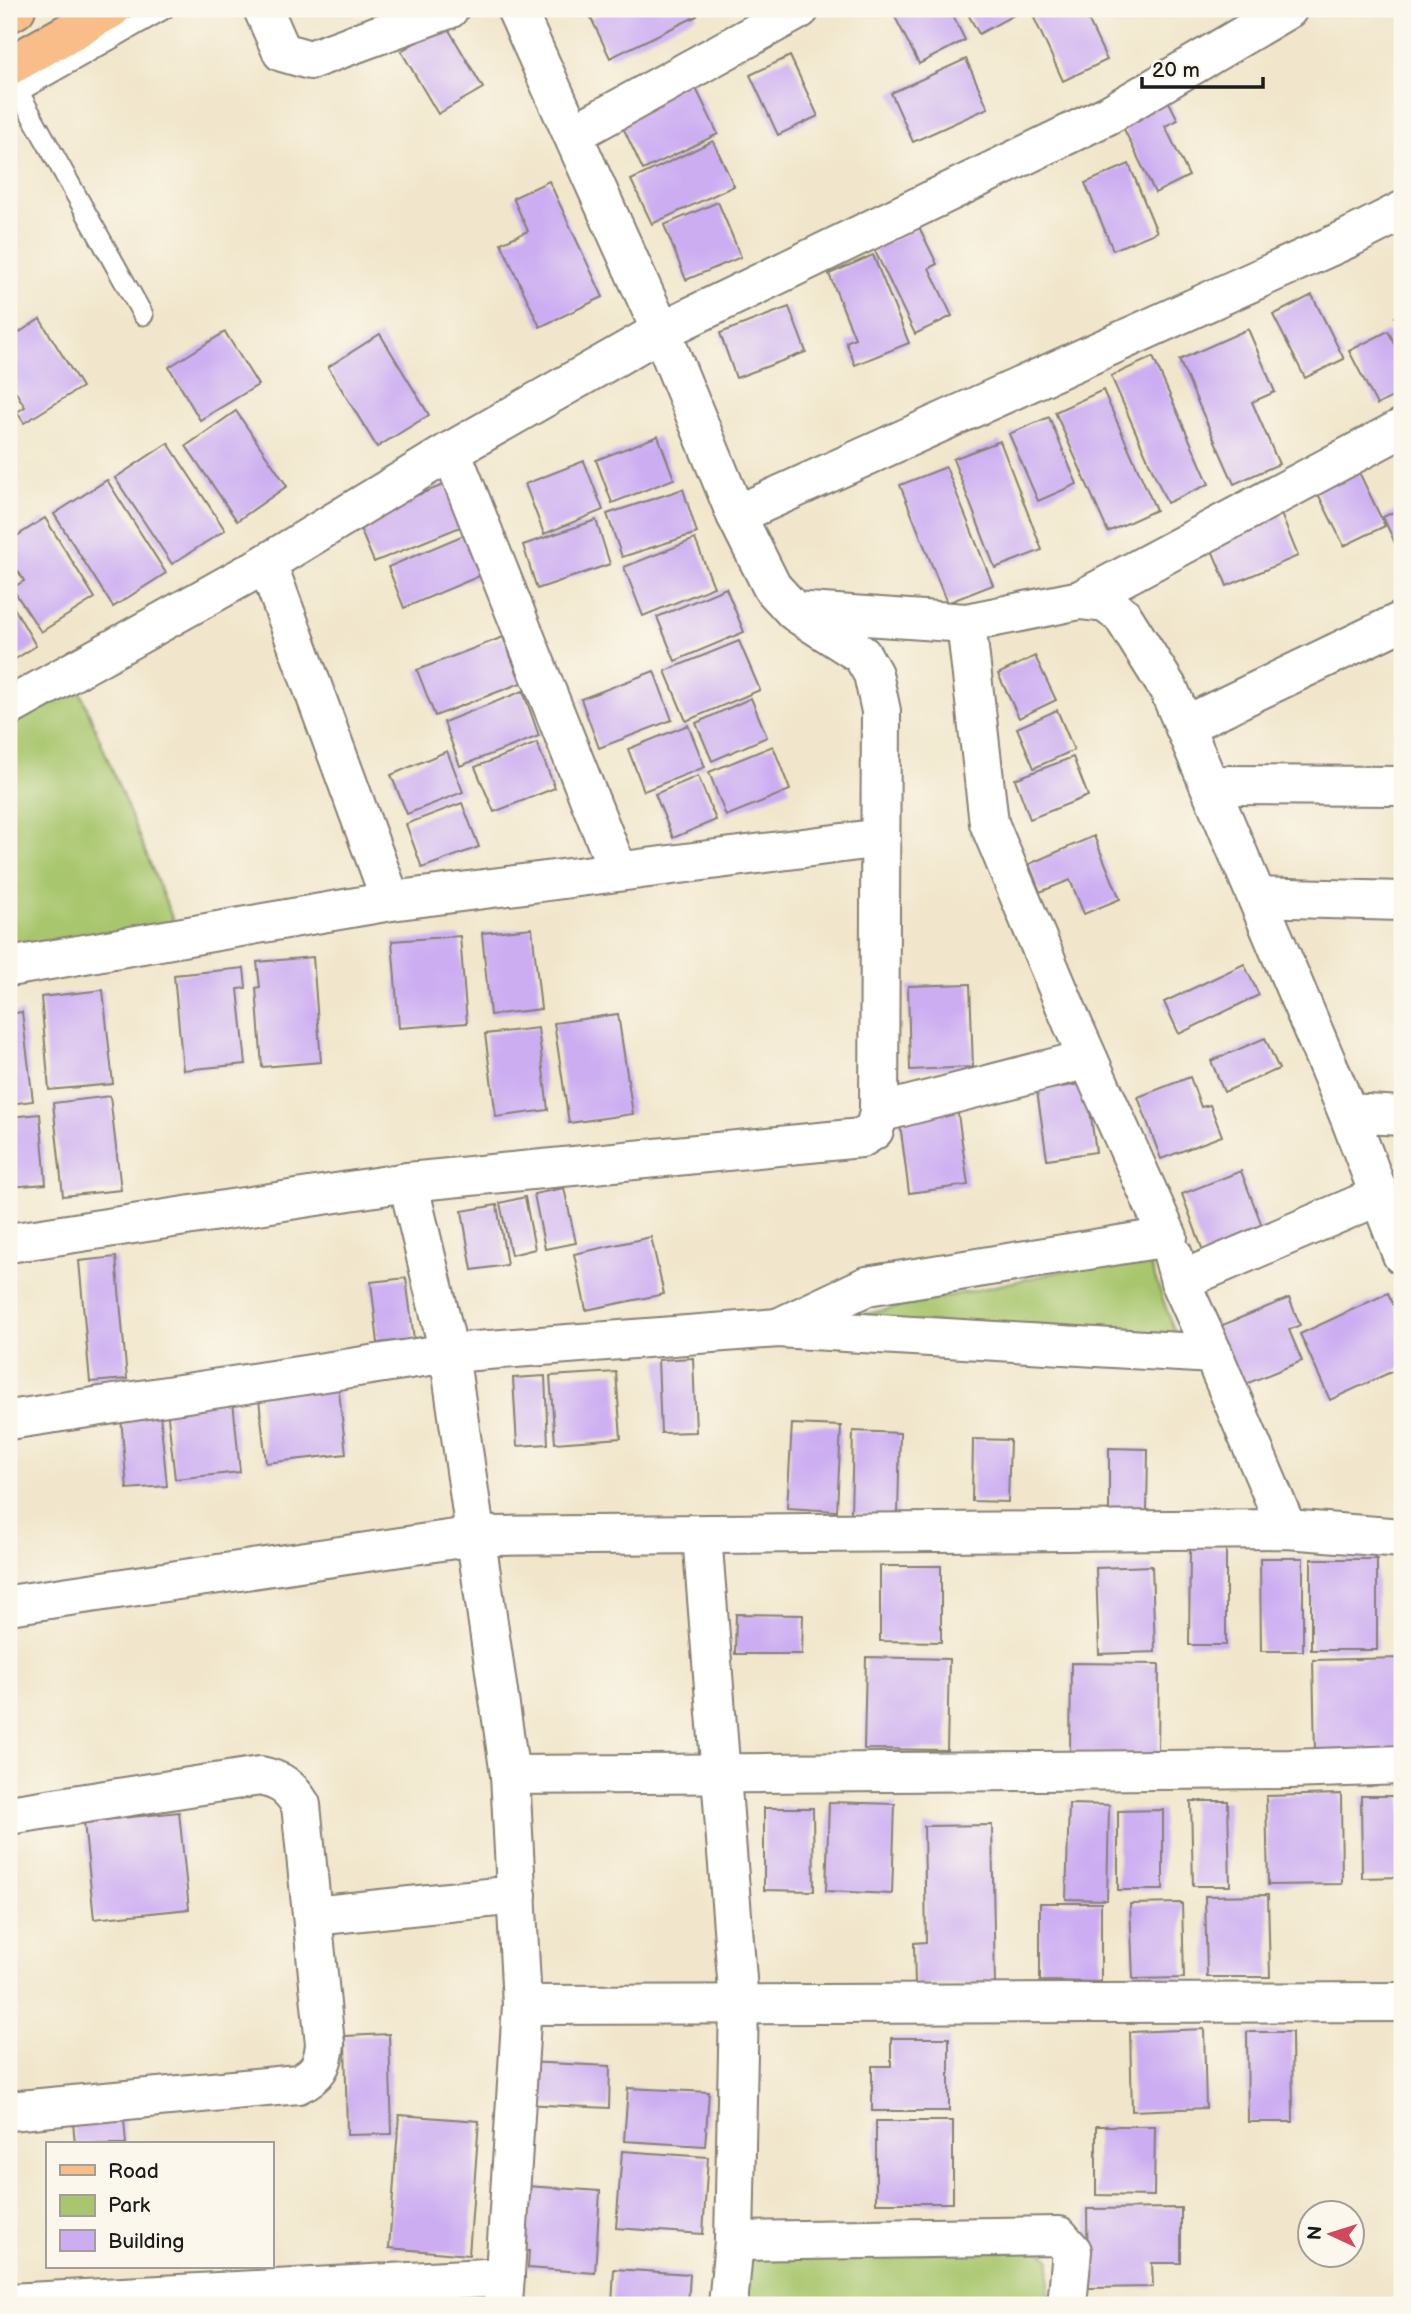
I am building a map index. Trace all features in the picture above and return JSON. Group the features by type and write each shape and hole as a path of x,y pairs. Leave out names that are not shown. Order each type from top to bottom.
{"main road":[{"path":"9,13 16,9"},
{"path":"12,85 111,9"}],"street":[{"path":"263,9 282,52 310,60 449,9"},
{"path":"9,1243 408,1182 861,1139 874,1130 879,1113 881,711 873,674 862,655 794,611 772,587 736,515 661,331 575,133 516,9"},
{"path":"575,133 800,9"},
{"path":"9,707 267,563 452,451 661,331 1108,115 1288,9"},
{"path":"736,515 1349,239 1402,211"},
{"path":"794,611 966,623 1080,600 1402,428"},
{"path":"452,451 618,871"},
{"path":"267,563 391,901"},
{"path":"1080,600 1105,603 1122,615 1169,690 1348,1112 1402,1255"},
{"path":"966,623 989,822 1088,1059 1168,1237 1180,1281 1287,1529"},
{"path":"1184,726 1400,623"},
{"path":"1210,785 1402,786"},
{"path":"9,967 391,901 881,838"},
{"path":"1257,897 1402,901"},
{"path":"879,1113 1088,1059"},
{"path":"1348,1112 1402,1116"},
{"path":"9,2303 504,2291 522,2005 510,1775 449,1353 408,1182"},
{"path":"1180,1281 1378,1196"},
{"path":"778,1328 867,1286 1168,1237"},
{"path":"9,1420 449,1353 778,1328 1213,1354"},
{"path":"9,1605 475,1536 1287,1529 1402,1538"},
{"path":"702,1535 723,1773 739,2004 734,2241 728,2305"},
{"path":"510,1775 1290,1769 1402,1765"},
{"path":"9,1815 260,1776 275,1779 290,1787 301,1805 325,2044 323,2064 311,2078 298,2084 9,2111"},
{"path":"313,1916 517,1895"},
{"path":"522,2005 1402,2002"},
{"path":"734,2241 1059,2236 1072,2251 1067,2305"}],"lane":[{"path":"143,315 12,85 164,9"}],"green space":[{"path":"79,688 175,925 9,955 9,726"},
{"path":"1146,1253 1176,1335 843,1319"},
{"path":"1040,2250 1050,2259 1048,2305 744,2305 748,2256"}],"building":[{"path":"609,9 693,9 697,16 610,58 591,18"},
{"path":"891,9 950,9 965,40 919,64"},
{"path":"965,9 1010,9 1014,15 979,34"},
{"path":"1030,9 1083,9 1107,60 1063,81"},
{"path":"446,25 483,88 438,114 401,51"},
{"path":"790,56 818,116 778,135 750,75"},
{"path":"966,59 988,108 913,142 891,93"},
{"path":"692,80 718,134 643,170 618,117"},
{"path":"1168,100 1178,120 1165,126 1189,176 1155,193 1121,123"},
{"path":"713,141 734,186 652,224 631,180"},
{"path":"1129,164 1157,232 1113,250 1085,183"},
{"path":"549,181 603,297 540,327 501,243 528,231 513,198"},
{"path":"718,202 741,257 686,280 664,225"},
{"path":"919,227 937,264 929,268 952,316 915,334 874,249"},
{"path":"873,255 909,343 855,365 846,342 855,338 829,274"},
{"path":"1312,295 1344,359 1305,378 1273,315"},
{"path":"789,307 806,352 736,378 720,333"},
{"path":"1402,314 1402,331 1395,317"},
{"path":"40,319 82,387 24,423 17,412 25,407 9,381 9,339"},
{"path":"1248,329 1275,392 1252,402 1279,464 1234,484 1179,360"},
{"path":"1388,331 1402,357 1402,392 1377,405 1349,351"},
{"path":"225,332 258,385 200,420 169,367"},
{"path":"380,334 429,415 377,447 328,367"},
{"path":"1153,357 1209,484 1167,503 1111,376"},
{"path":"1103,390 1156,510 1108,532 1055,412"},
{"path":"236,411 287,486 237,521 186,446"},
{"path":"1049,417 1077,484 1038,501 1009,434"},
{"path":"658,436 674,479 612,503 596,460"},
{"path":"1000,441 1042,550 995,568 953,459"},
{"path":"168,443 225,530 172,564 115,478"},
{"path":"584,461 603,510 544,534 525,484"},
{"path":"946,467 993,585 947,603 900,485"},
{"path":"1358,470 1385,526 1344,546 1316,490"},
{"path":"107,480 166,573 113,607 54,514"},
{"path":"446,484 463,526 374,562 356,519"},
{"path":"683,489 697,533 622,557 607,514"},
{"path":"1402,508 1402,558 1383,517"},
{"path":"1279,509 1298,556 1227,586 1207,538"},
{"path":"45,518 95,598 41,632 12,588 24,581 9,556 9,541"},
{"path":"596,520 610,564 537,589 523,545"},
{"path":"466,534 482,575 404,608 388,567"},
{"path":"695,539 714,587 643,616 624,567"},
{"path":"726,588 744,632 675,661 657,617"},
{"path":"9,599 36,646 9,663"},
{"path":"503,637 521,683 435,716 417,670"},
{"path":"739,641 760,690 686,721 665,671"},
{"path":"1035,656 1056,700 1019,718 998,674"},
{"path":"654,671 672,720 599,748 581,699"},
{"path":"523,691 539,736 460,766 444,722"},
{"path":"751,698 767,737 712,761 696,723"},
{"path":"1057,710 1074,750 1034,768 1017,728"},
{"path":"688,725 705,767 644,791 628,749"},
{"path":"537,743 555,788 494,812 475,767"},
{"path":"773,746 790,790 726,816 709,772"},
{"path":"447,751 463,792 407,814 391,775"},
{"path":"1073,757 1088,796 1030,819 1015,779"},
{"path":"698,776 716,820 673,838 655,794"},
{"path":"462,803 479,847 422,868 406,824"},
{"path":"1094,836 1120,899 1084,914 1070,880 1040,892 1029,864"},
{"path":"532,928 541,1009 490,1015 482,933"},
{"path":"460,936 467,1023 399,1028 392,941"},
{"path":"313,957 321,1062 262,1067 256,988 260,987 257,962"},
{"path":"1244,964 1259,995 1179,1034 1164,1002"},
{"path":"244,968 246,988 238,989 246,1064 183,1070 174,975"},
{"path":"970,984 973,1067 910,1070 908,986"},
{"path":"103,990 113,1084 49,1090 41,997"},
{"path":"22,1012 33,1101 9,1104 9,1014"},
{"path":"618,1014 633,1114 569,1123 554,1023"},
{"path":"538,1028 548,1110 496,1117 485,1034"},
{"path":"1265,1038 1279,1069 1224,1092 1211,1061"},
{"path":"1190,1077 1201,1107 1210,1105 1222,1136 1161,1159 1138,1097"},
{"path":"1086,1083 1096,1152 1047,1159 1037,1091"},
{"path":"110,1096 121,1190 63,1196 53,1103"},
{"path":"957,1107 968,1185 909,1193 899,1116"},
{"path":"40,1114 46,1184 9,1187 9,1117"},
{"path":"1241,1171 1266,1236 1206,1259 1182,1194"},
{"path":"564,1188 576,1243 545,1249 534,1194"},
{"path":"525,1197 535,1249 511,1255 500,1203"},
{"path":"497,1205 507,1265 472,1270 462,1211"},
{"path":"651,1237 664,1294 586,1310 574,1254"},
{"path":"116,1257 127,1379 90,1382 79,1261"},
{"path":"406,1278 414,1339 378,1343 371,1282"},
{"path":"1388,1293 1402,1324 1402,1367 1330,1400 1300,1334"},
{"path":"1289,1298 1300,1325 1289,1330 1302,1361 1236,1388 1213,1329"},
{"path":"693,1358 696,1432 661,1433 658,1360"},
{"path":"616,1372 621,1438 555,1443 550,1376"},
{"path":"545,1376 548,1444 517,1446 513,1378"},
{"path":"338,1382 346,1454 266,1463 258,1390"},
{"path":"233,1401 240,1472 175,1479 167,1408"},
{"path":"160,1414 167,1486 127,1489 121,1417"},
{"path":"792,1424 841,1426 837,1511 787,1508"},
{"path":"853,1431 900,1433 898,1515 851,1514"},
{"path":"973,1439 1010,1440 1008,1502 972,1501"},
{"path":"1109,1448 1148,1449 1147,1513 1109,1512"},
{"path":"1190,1548 1226,1548 1226,1645 1189,1645"},
{"path":"1260,1558 1303,1558 1303,1651 1261,1651"},
{"path":"1311,1559 1377,1559 1377,1650 1311,1650"},
{"path":"880,1566 941,1566 941,1642 880,1641"},
{"path":"1152,1566 1155,1652 1099,1654 1096,1568"},
{"path":"736,1614 803,1615 802,1654 735,1654"},
{"path":"866,1657 949,1659 947,1750 864,1749"},
{"path":"1402,1658 1402,1751 1315,1753 1313,1660"},
{"path":"1071,1663 1159,1664 1158,1754 1070,1753"},
{"path":"1341,1794 1342,1884 1268,1885 1266,1796"},
{"path":"1361,1796 1402,1796 1402,1877 1362,1878"},
{"path":"1191,1801 1228,1801 1230,1886 1193,1886"},
{"path":"829,1802 895,1804 892,1894 826,1891"},
{"path":"1069,1804 1109,1805 1107,1900 1066,1899"},
{"path":"764,1808 813,1808 814,1891 764,1890"},
{"path":"1163,1810 1163,1890 1118,1890 1118,1811"},
{"path":"179,1812 189,1909 94,1919 84,1822"},
{"path":"992,1825 995,1985 915,1986 914,1943 926,1942 924,1826"},
{"path":"1268,1895 1270,1977 1207,1977 1205,1896"},
{"path":"1040,1903 1101,1903 1101,1982 1040,1981"},
{"path":"1182,1903 1184,1978 1133,1979 1130,1904"},
{"path":"1204,2029 1206,2108 1132,2111 1130,2032"},
{"path":"1247,2032 1292,2032 1293,2122 1248,2122"},
{"path":"389,2034 392,2134 347,2135 345,2036"},
{"path":"891,2038 949,2038 949,2111 872,2111 872,2066 891,2066"},
{"path":"525,2062 610,2066 609,2108 523,2104"},
{"path":"628,2088 709,2092 705,2146 624,2141"},
{"path":"123,2107 126,2142 75,2142 72,2111"},
{"path":"399,2115 479,2121 469,2255 389,2248"},
{"path":"876,2121 953,2121 953,2203 876,2203"},
{"path":"1096,2126 1155,2126 1154,2196 1096,2195"},
{"path":"622,2151 708,2157 703,2234 616,2228"},
{"path":"526,2186 600,2191 595,2273 528,2268 529,2251 521,2250"},
{"path":"1181,2208 1181,2263 1152,2263 1153,2287 1088,2288 1087,2209"},
{"path":"614,2269 690,2274 688,2305 612,2305"}]}
